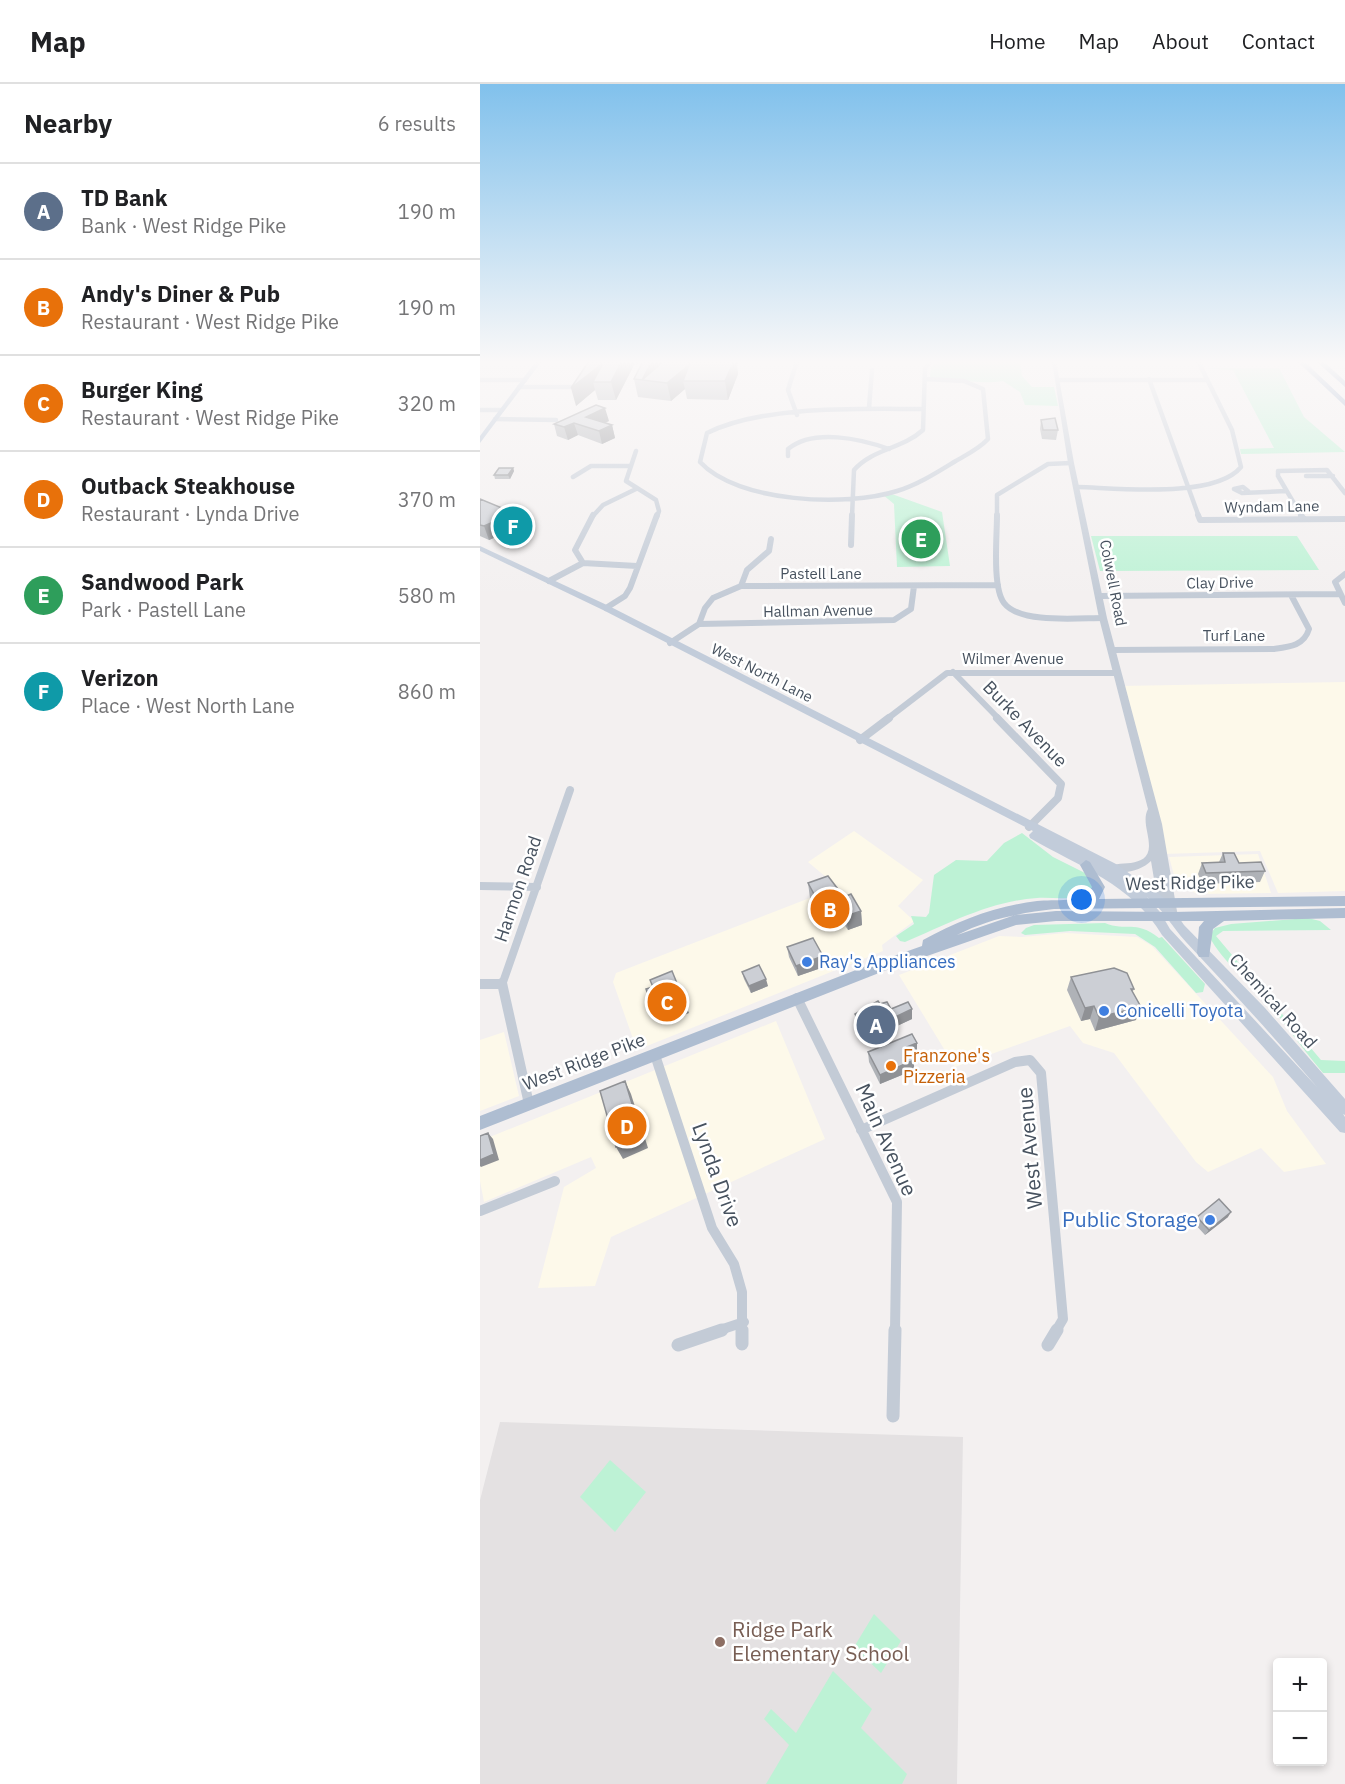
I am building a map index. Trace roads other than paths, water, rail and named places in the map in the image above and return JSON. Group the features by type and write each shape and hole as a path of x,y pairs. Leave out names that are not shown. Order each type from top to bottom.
{"main road":[{"name":"West North Lane","path":"480,548 606,608 1029,827 1037,828 1112,867 1167,910"},
{"name":"West North Lane","path":"1029,827 1032,833 1086,865 1106,874 1145,904"},
{"path":"1077,904 1094,896 1099,887 1086,865"},
{"name":"West Ridge Pike","path":"480,1123 903,958 996,925 1028,917 1345,901"},
{"name":"West Ridge Pike","path":"903,958 960,925 994,912 1020,907 1145,904 1167,910 1222,915 1345,913"},
{"name":"Chemical Road","path":"1167,910 1180,928 1260,1012 1345,1109"},
{"name":"Chemical Road","path":"1167,910 1166,932 1345,1127"},
{"path":"1204,953 1206,927 1222,915"}],"street":[{"path":"705,440 700,462 702,466 769,496 854,496 899,490 987,440"},
{"path":"788,456 788,448 794,445 820,440"},
{"path":"866,440 889,449"},
{"path":"851,545 854,470 857,466 905,440"},
{"name":"Colwell Road","path":"1068,440 1103,618 1157,824 1167,910"},
{"path":"1171,440 1187,486"},
{"path":"1078,487 1187,486 1222,483 1241,469 1240,448 1236,440"},
{"path":"606,608 625,596 659,511 656,500 626,481 629,466 636,451"},
{"path":"1071,463 1042,467 997,495 998,585 1003,602 1020,614 1103,618"},
{"path":"573,477 580,470 592,467 629,466"},
{"path":"1303,518 1278,476 1333,476 1345,493"},
{"name":"Wyndam Lane","path":"1187,486 1200,520 1345,519"},
{"path":"1080,498 1088,490 1097,487"},
{"path":"636,489 594,510 575,550 577,557 583,563 601,566 637,566"},
{"path":"1248,491 1286,492"},
{"path":"741,586 747,570 769,550 771,539"},
{"path":"549,580 583,563"},
{"path":"1345,574 1335,582 1345,603"},
{"name":"Pastell Lane","path":"699,624 710,598 741,586 998,585"},
{"name":"Hallman Avenue","path":"699,624 887,621 904,615 911,609 914,602 914,586"},
{"name":"Turf Lane","path":"1112,650 1273,649 1299,644 1305,639 1309,629 1291,594"},
{"name":"Clay Drive","path":"1100,596 1340,594"},
{"path":"670,643 699,624"},
{"name":"Wilmer Avenue","path":"860,740 941,676 953,672 1117,673"},
{"name":"Burke Avenue","path":"953,672 1061,784 1058,798 1029,827"},
{"name":"Harmon Road","path":"502,984 570,790"},
{"name":"Colwell Road","path":"1151,808 1150,823 1154,849 1167,910"},
{"path":"1112,867 1126,869 1138,866 1148,860 1154,849"},
{"path":"480,886 537,887"},
{"path":"480,984 502,984 529,1104"},
{"name":"Main Avenue","path":"798,999 897,1202 893,1416"},
{"name":"Lynda Drive","path":"655,1055 712,1228 734,1264 742,1292 744,1322 742,1344"},
{"name":"West Avenue","path":"861,1130 1016,1062 1030,1060 1035,1063 1041,1073 1063,1318 1048,1345"},
{"path":"480,1211 555,1181"},
{"path":"678,1345 744,1322"}],"place":[{"name":"Verizon","path":"513,526"},
{"name":"Sandwood Park","path":"921,539"},
{"name":"Andy's Diner & Pub","path":"830,909"},
{"name":"Ray's Appliances","path":"807,962"},
{"name":"Burger King","path":"667,1002"},
{"name":"Conicelli Toyota","path":"1104,1011"},
{"name":"TD Bank","path":"876,1025"},
{"name":"Franzone's Pizzeria","path":"891,1066"},
{"name":"Outback Steakhouse","path":"627,1126"},
{"name":"Public Storage","path":"1210,1220"},
{"name":"Ridge Park Elementary School","path":"720,1642"}]}
